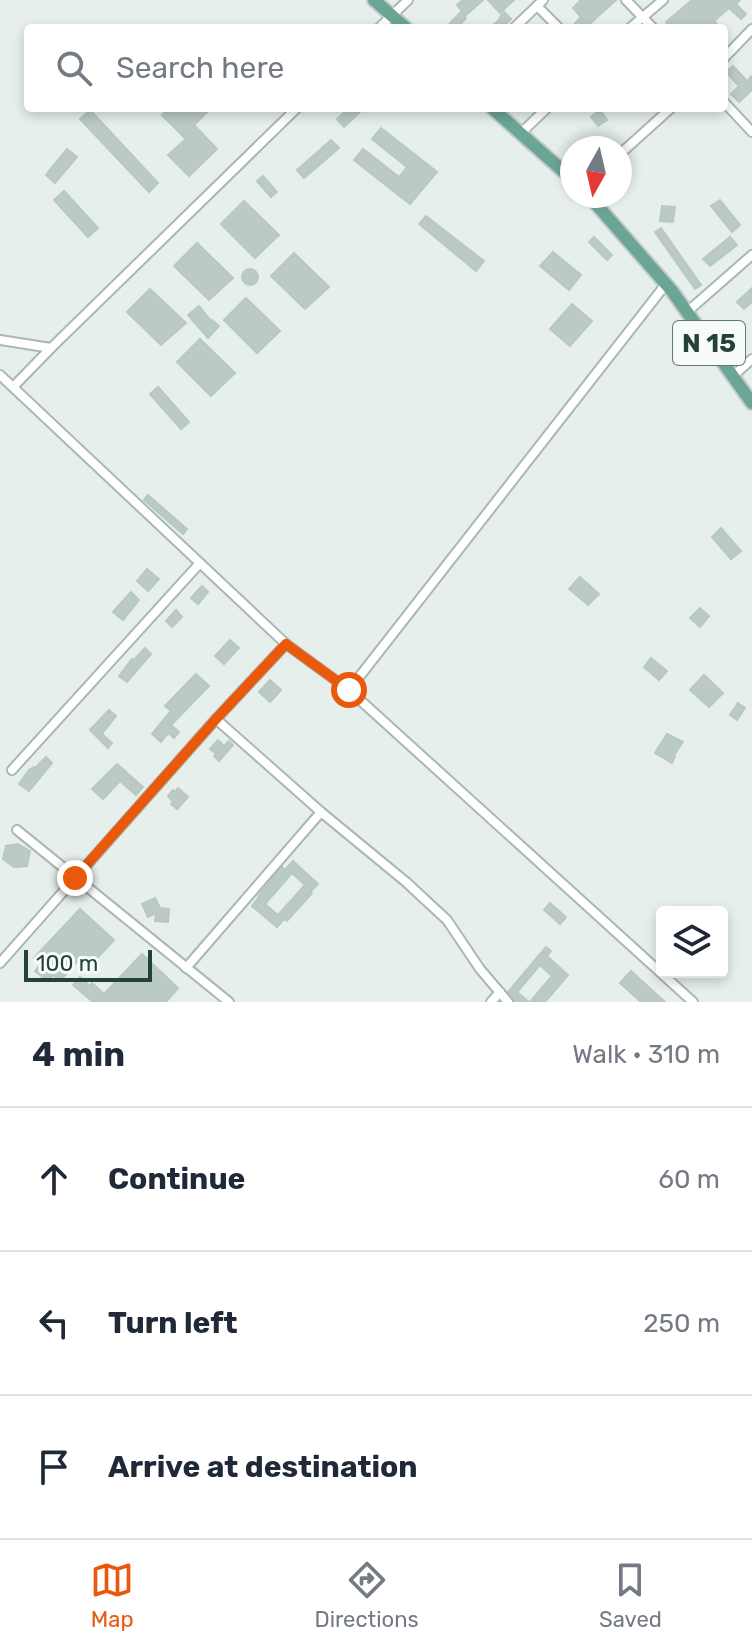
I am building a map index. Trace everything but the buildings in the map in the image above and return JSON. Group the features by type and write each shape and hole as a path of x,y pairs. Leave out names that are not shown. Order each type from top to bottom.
{"main road":[{"path":"374,0 402,24"},
{"path":"497,112 560,168"},
{"name":"N 15","path":"600,208 666,284 752,403"}],"street":[{"path":"383,24 408,0"},
{"path":"626,0 649,24"},
{"path":"634,24 663,0"},
{"path":"518,24 540,3 556,24"},
{"path":"728,54 752,29"},
{"path":"728,106 752,132"},
{"path":"13,387 293,112"},
{"path":"521,133 543,112"},
{"path":"632,143 667,112"},
{"path":"687,312 752,255"},
{"path":"349,690 666,284"},
{"path":"0,340 51,348"},
{"path":"733,376 752,359"},
{"path":"0,375 286,644 349,690 693,1002"},
{"path":"12,770 200,563"},
{"path":"0,963 286,644"},
{"path":"216,719 447,920 480,969 508,1002"},
{"path":"186,968 321,812"},
{"path":"17,830 229,1002"},
{"path":"491,1002 500,992"}],"route":[{"path":"75,878 286,644 349,690"}]}
